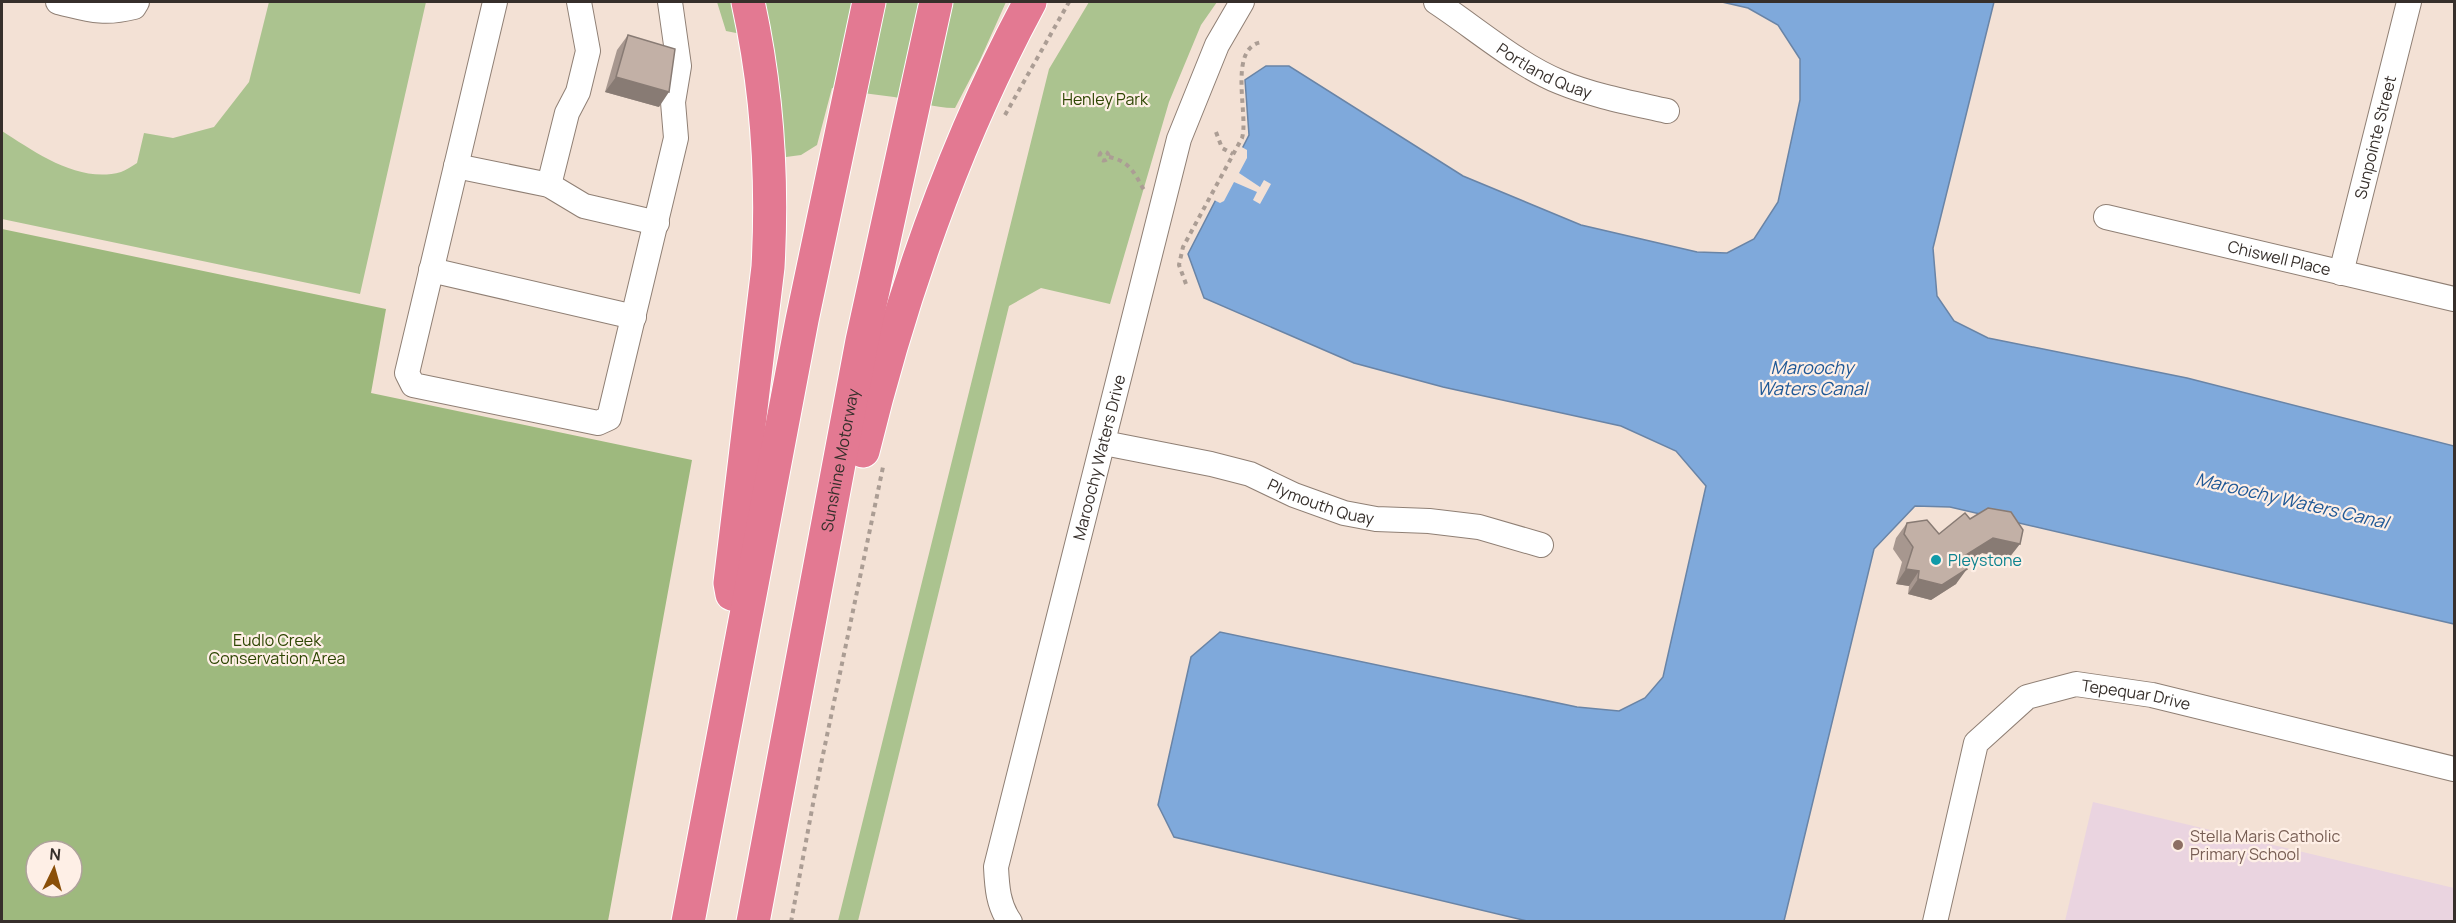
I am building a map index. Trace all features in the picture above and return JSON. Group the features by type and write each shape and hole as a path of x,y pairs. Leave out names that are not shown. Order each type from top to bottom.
{"highway":[{"path":"739,649 730,583 768,267 770,224 766,112 748,2"},
{"path":"688,921 801,320 869,2"},
{"name":"Sunshine Motorway","path":"753,921 862,341 936,2"},
{"path":"795,698 824,631 862,453 880,379 902,308 955,163 995,72 1030,2"}],"street":[{"path":"58,2 100,12 116,12 134,7 137,2"},
{"path":"495,2 406,372 413,385 598,423 609,418 676,138 673,102 679,66 670,2"},
{"path":"549,184 567,113 578,92 588,51 579,2"},
{"name":"Maroochy Waters Drive","path":"1010,921 997,892 996,867 1179,140 1217,45 1242,2"},
{"name":"Portland Quay","path":"1436,2 1539,72 1561,83 1613,99 1667,111"},
{"name":"Sunpointe Street","path":"2341,273 2409,2"},
{"path":"456,166 549,184 584,206 657,223"},
{"name":"Chiswell Place","path":"2106,217 2454,299"},
{"path":"431,270 634,317"},
{"name":"Plymouth Quay","path":"1104,443 1250,474 1294,495 1344,513 1376,519 1430,520 1479,527 1541,545"},
{"name":"Tepequar Drive","path":"1935,921 1976,743 2027,697 2076,684 2152,695 2454,769"}],"path":[{"path":"999,125 1069,2"},
{"path":"1186,284 1179,265 1183,248 1244,131 1240,90 1243,67 1254,44 1262,42"},
{"path":"1216,132 1222,148 1233,154"},
{"path":"1109,157 1118,159 1132,168 1146,195"},
{"path":"791,921 817,782 885,457"}],"shaded area":[{"name":"Stella Maris Catholic Primary School","path":"2093,802 2454,888 2454,921 2065,921"}],"green space":[{"path":"269,2 426,2 360,294 2,219 2,131 43,156 74,170 105,175 121,172 137,163 144,133 173,138 214,127 249,82"},
{"path":"717,2 1006,2 955,108 832,88 817,145 801,155 786,157 779,90 767,39 726,31"},
{"name":"Henley Park","path":"1089,2 1217,2 1201,25 1169,102 1110,304 1041,288 1009,306 858,921 838,921 1049,69"},
{"name":"Eudlo Creek Conservation Area","path":"2,229 386,309 371,393 692,460 608,921 2,921"}],"water":[{"name":"Maroochy Waters Canal","path":"1722,2 1994,2 1933,248 1937,296 1954,321 1988,338 2187,378 2454,446 2454,624 1950,507 1915,506 1874,549 1784,921 1527,921 1174,837 1158,805 1191,657 1220,632 1577,707 1619,711 1645,698 1663,677 1706,486 1676,451 1621,426 1443,387 1354,363 1204,298 1188,254 1249,135 1245,80 1266,66 1289,66 1463,176 1581,225 1697,252 1727,253 1754,239 1778,202 1800,100 1800,59 1778,25 1748,8"}],"pier":[{"path":"1240,146 1247,150 1247,158 1239,173 1260,187 1264,180 1271,184 1260,204 1253,200 1257,192 1234,182 1224,201 1220,203 1212,199"}],"building":[{"path":"628,35 675,49 669,92 616,77"},
{"name":"Pleystone","path":"1988,508 2011,512 2023,530 2020,544 1993,538 1958,560 1967,569 1942,585 1918,579 1919,571 1906,569 1913,547 1904,534 1907,523 1927,520 1939,534 1965,513 1970,519"}],"place":[{"name":"Pleystone","path":"1936,560"},
{"name":"Stella Maris Catholic Primary School","path":"2178,845"}]}
